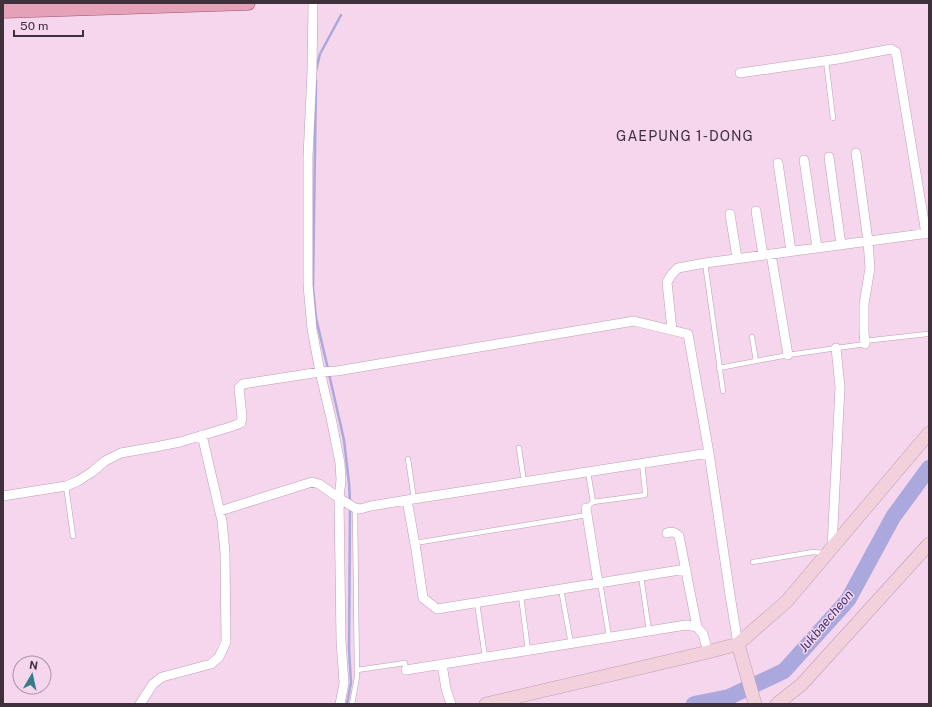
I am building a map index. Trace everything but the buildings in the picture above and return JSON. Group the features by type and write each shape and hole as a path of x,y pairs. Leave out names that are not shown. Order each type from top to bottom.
{"main road":[{"path":"3,11 248,3"}],"street":[{"path":"313,3 312,71 308,157 308,285 312,329 340,463 341,641 344,683 340,704"},
{"path":"672,330 667,282 678,268 705,262 927,234 896,52 891,49 826,61 740,73"},
{"path":"856,153 868,241 870,268 864,304 864,343"},
{"path":"828,157 841,245"},
{"path":"804,160 817,248"},
{"path":"778,163 791,251"},
{"path":"756,211 767,254 788,356"},
{"path":"730,214 737,258"},
{"path":"3,496 66,486 78,481 105,461 121,452 155,447 241,423 242,417 239,388 243,384 333,371 634,321 688,334 738,644 755,704"},
{"path":"830,550 840,387 836,348"},
{"path":"486,704 738,644 786,601 929,433"},
{"path":"140,704 153,684 162,677 211,664 219,657 226,642 225,553 222,521 202,435"},
{"path":"220,511 312,482 319,484 340,499 360,509 411,499 708,453"},
{"path":"411,499 415,543 423,598 437,609 686,569"},
{"path":"589,508 598,583"},
{"path":"667,533 672,531 679,536 697,627 703,634 708,652"},
{"path":"777,704 802,684 929,544"},
{"path":"406,670 686,625 697,627"},
{"path":"442,664 446,689 451,704"}],"lane":[{"path":"826,61 833,118"},
{"path":"705,262 723,391"},
{"path":"720,368 864,343 927,334"},
{"path":"752,337 756,361"},
{"path":"519,448 524,482"},
{"path":"408,459 411,499"},
{"path":"415,543 589,508 645,495 642,463"},
{"path":"588,472 589,508"},
{"path":"66,486 73,536"},
{"path":"352,704 357,677 356,508"},
{"path":"753,562 830,550"},
{"path":"641,576 648,631"},
{"path":"598,583 601,588 609,637"},
{"path":"561,589 571,644"},
{"path":"521,596 528,650"},
{"path":"477,603 485,657"},
{"path":"357,670 405,663 406,670"}],"waterway":[{"path":"316,71 320,54 341,15"},
{"path":"316,80 313,288 316,318 328,369"},
{"path":"329,374 344,440 350,501"},
{"name":"Jukbaecheon","path":"694,704 729,697 784,671 848,600 893,517 929,468"},
{"path":"347,704 351,683 349,649 350,508"}],"district":[{"name":"GAEPUNG 1-DONG","path":"685,136"}]}
